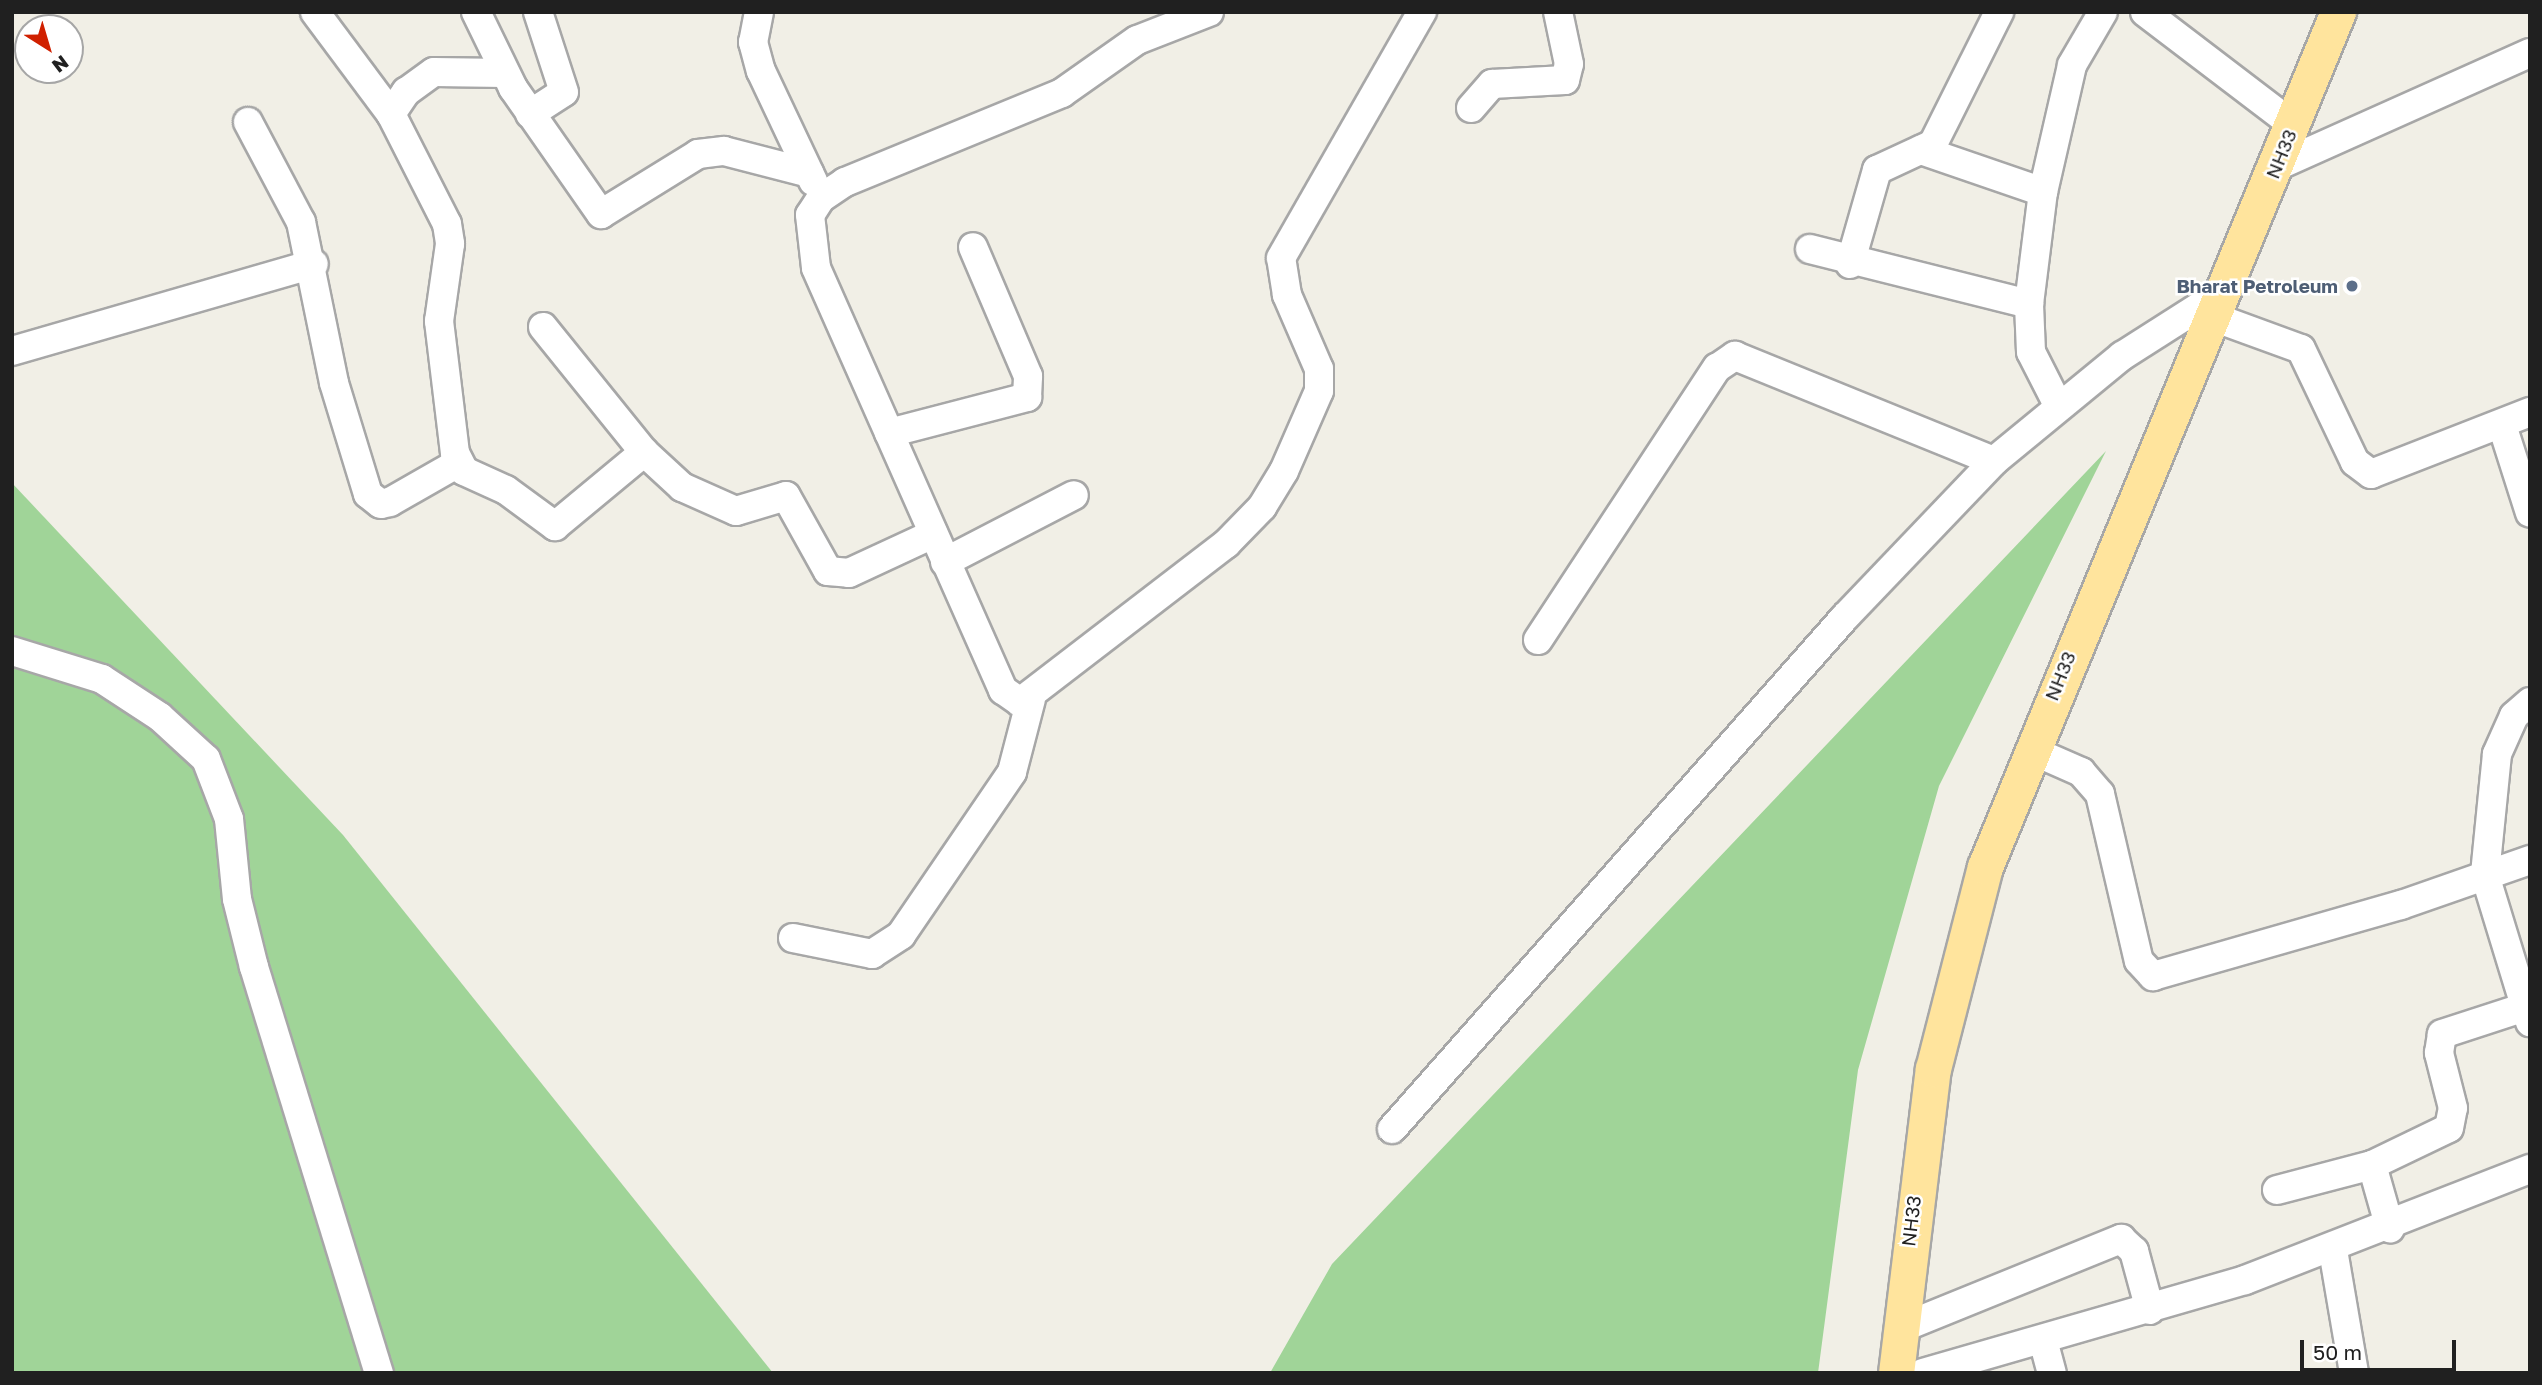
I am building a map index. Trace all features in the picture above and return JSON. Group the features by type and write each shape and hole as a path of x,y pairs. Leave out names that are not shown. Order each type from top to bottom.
{"main road":[{"name":"NH33","path":"1896,1373 1899,1329 1933,1069 1985,867 2031,750 2221,303 2338,12"}],"street":[{"path":"315,12 391,114 447,224 450,244 439,321 458,463 555,526 644,452"},
{"path":"476,12 505,73 530,114 601,214 698,154 724,150 809,173"},
{"path":"530,114 564,92 538,12"},
{"path":"759,12 753,42 761,71 821,198"},
{"path":"1209,12 1137,40 1062,93 845,182 821,198 808,234 816,268 945,562 1003,690 1020,702 1031,699 1226,544 1262,507 1284,471 1319,391 1319,369 1287,295 1282,258 1422,12"},
{"path":"1471,108 1492,84 1564,79 1569,64 1558,12"},
{"path":"2058,405 2031,352 2029,304 2043,192 2072,65 2103,12"},
{"path":"2145,12 2292,124"},
{"path":"1850,264 1877,170 1921,150 1940,134 1989,15"},
{"path":"2276,167 2530,53"},
{"path":"391,114 407,92 434,72 505,73"},
{"path":"248,122 290,196 314,264 334,383 368,494 381,504 390,502 458,463"},
{"path":"1921,150 2043,192"},
{"path":"889,433 1027,397 1028,376 973,247"},
{"path":"1811,249 1850,264 2029,304"},
{"path":"12,351 314,264"},
{"path":"1392,1129 1845,617 1994,461 2058,405 2221,303 2301,349 2356,462 2371,474 2530,412"},
{"path":"543,327 644,452 682,487 724,509 786,496 822,563 838,574 933,534"},
{"path":"1538,640 1712,375 1735,356 1994,461"},
{"path":"2502,425 2530,513"},
{"path":"945,562 1074,495"},
{"path":"12,651 103,678 160,717 206,759 229,819 237,900 254,967 379,1373"},
{"path":"793,938 872,954 901,935 1012,772 1031,699"},
{"path":"2277,1190 2372,1166 2449,1128 2453,1108 2439,1053 2442,1034 2527,1015 2485,875 2497,754 2514,716 2530,702"},
{"path":"2031,750 2081,772 2100,794 2139,961 2153,976 2530,860"},
{"path":"2372,1166 2390,1228"},
{"path":"1923,1373 2150,1310 2333,1250 2530,1169"},
{"path":"1899,1329 2121,1239 2134,1251 2150,1310"},
{"path":"2333,1250 2354,1373"},
{"path":"2043,1340 2052,1373"}],"green space":[{"path":"2106,451 1939,786 1858,1070 1818,1373 1270,1373 1332,1264"},
{"path":"12,483 343,835 773,1373 12,1373"}],"place":[{"name":"Bharat Petroleum","path":"2352,286"}]}
